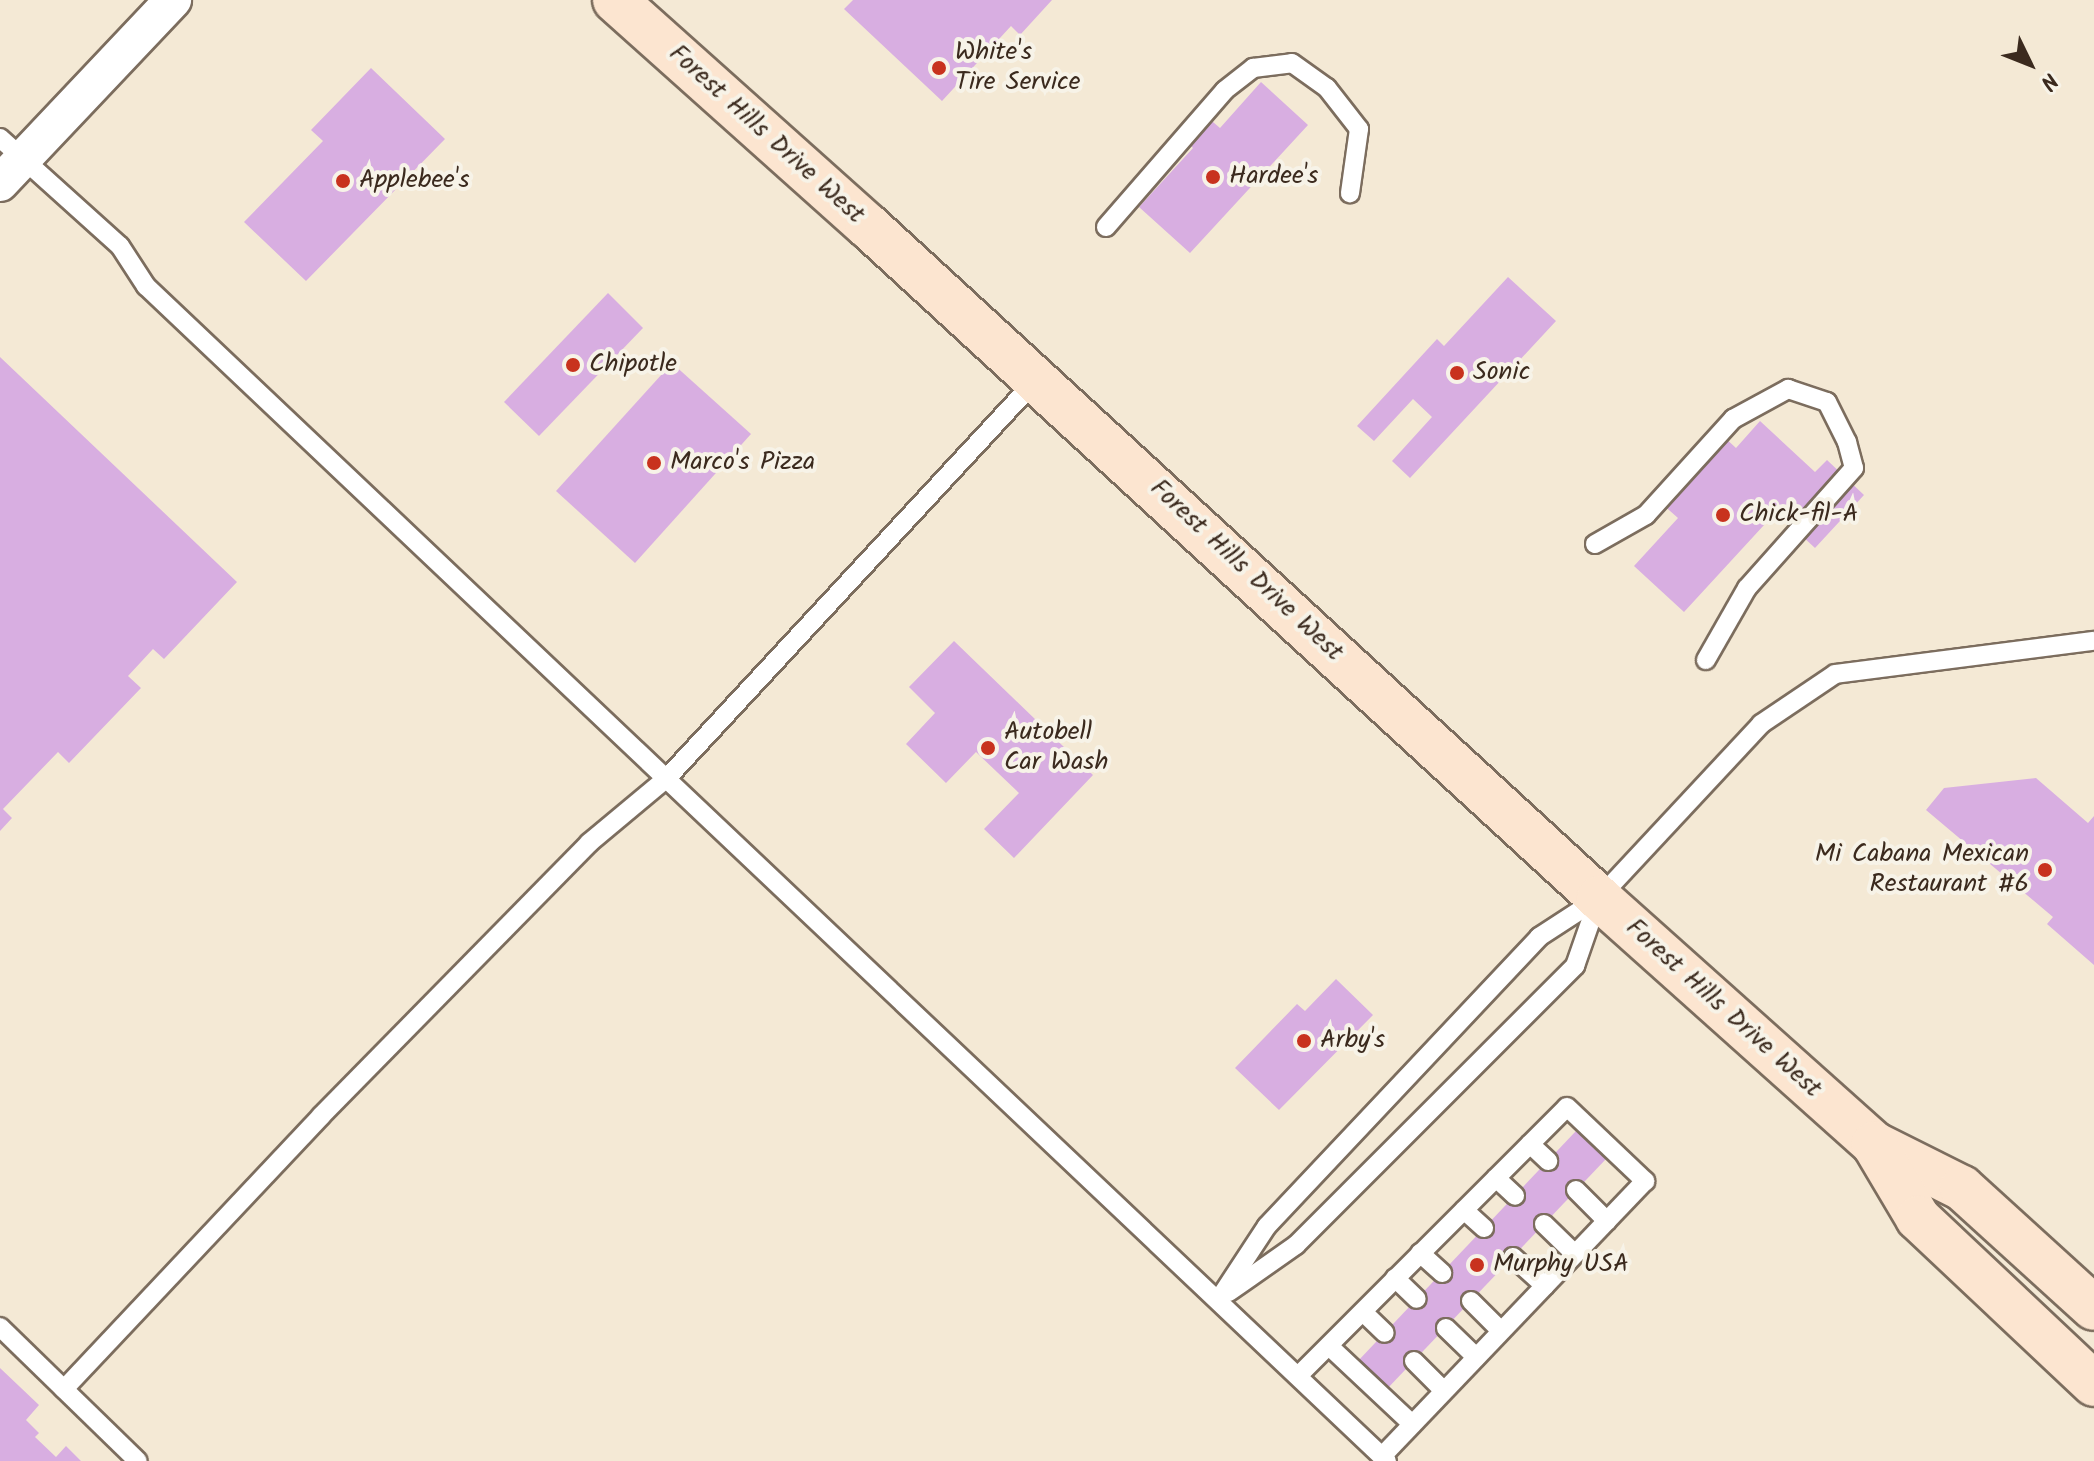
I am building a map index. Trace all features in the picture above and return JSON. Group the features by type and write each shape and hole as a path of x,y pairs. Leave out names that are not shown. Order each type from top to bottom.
{"main road":[{"name":"Forest Hills Drive West","path":"615,0 1037,379 1599,898 1874,1144 1962,1188 2094,1308"},
{"name":"Forest Hills Drive West","path":"1874,1144 1918,1218 2094,1384"}],"street":[{"path":"8,160 173,0"}],"lane":[{"path":"1106,227 1225,90 1253,68 1292,63 1327,88 1359,129 1350,193"},
{"path":"8,160 120,246 146,286 1384,1458 1412,1424 1645,1181 1567,1107 1298,1376"},
{"path":"64,1389 321,1116 589,843 667,778 1037,379"},
{"path":"1595,544 1646,515 1733,419 1788,389 1827,402 1847,442 1854,468 1747,588 1706,660"},
{"path":"1219,1299 1267,1226 1539,937 1599,898 1761,724 1835,674 2094,641"},
{"path":"1219,1299 1296,1245 1575,966 1599,898"},
{"path":"1530,1144 1548,1161"},
{"path":"1496,1178 1515,1196"},
{"path":"1576,1190 1607,1221"},
{"path":"1464,1210 1484,1228"},
{"path":"1544,1224 1575,1254"},
{"path":"1420,1253 1442,1273"},
{"path":"1513,1257 1545,1286"},
{"path":"1395,1278 1417,1299"},
{"path":"1471,1301 1501,1331"},
{"path":"1363,1312 1385,1333"},
{"path":"0,1327 138,1461"},
{"path":"1446,1328 1476,1357"},
{"path":"1329,1346 1412,1424"},
{"path":"1414,1361 1444,1391"}],"building":[{"name":"White's Tire Service","path":"853,0 1052,0 1020,35 1011,26 942,101 844,9"},
{"name":"Applebee's","path":"371,68 445,139 306,281 244,222 323,141 311,130"},
{"name":"Hardee's","path":"1261,82 1308,125 1190,253 1139,207 1193,148 1185,140 1206,116 1220,128"},
{"name":"Sonic","path":"1508,277 1556,321 1410,478 1392,461 1432,417 1413,399 1374,441 1357,426 1437,339 1444,346"},
{"name":"Chipotle","path":"608,293 643,328 539,436 504,402"},
{"path":"0,357 237,582 164,659 153,649 128,676 141,688 69,763 58,752 3,809 12,818 0,831"},
{"name":"Marco's Pizza","path":"672,363 751,434 635,563 556,491"},
{"name":"Chick-fil-A","path":"1760,421 1815,472 1827,460 1864,495 1815,548 1776,512 1684,612 1634,566 1678,518 1661,503 1723,436 1736,448"},
{"name":"Autobell Car Wash","path":"954,641 1093,775 1014,858 984,829 1019,793 976,752 946,783 906,744 935,713 909,687"},
{"name":"Mi Cabana Mexican Restaurant #6","path":"2036,778 2088,823 2094,816 2094,965 2047,924 2053,917 1926,810 1944,788"},
{"name":"Arby's","path":"1336,979 1373,1015 1279,1110 1235,1068 1297,1004 1305,1011"},
{"name":"Murphy USA","path":"1576,1131 1606,1159 1386,1390 1357,1362"},
{"path":"0,1368 39,1405 26,1420 39,1433 35,1437 56,1457 66,1446 81,1461 0,1461"}],"place":[{"name":"White's Tire Service","path":"939,68"},
{"name":"Hardee's","path":"1213,177"},
{"name":"Applebee's","path":"343,181"},
{"name":"Chipotle","path":"573,365"},
{"name":"Sonic","path":"1457,373"},
{"name":"Marco's Pizza","path":"654,463"},
{"name":"Chick-fil-A","path":"1723,515"},
{"name":"Autobell Car Wash","path":"988,748"},
{"name":"Mi Cabana Mexican Restaurant #6","path":"2045,870"},
{"name":"Arby's","path":"1304,1041"},
{"name":"Murphy USA","path":"1477,1265"}]}
